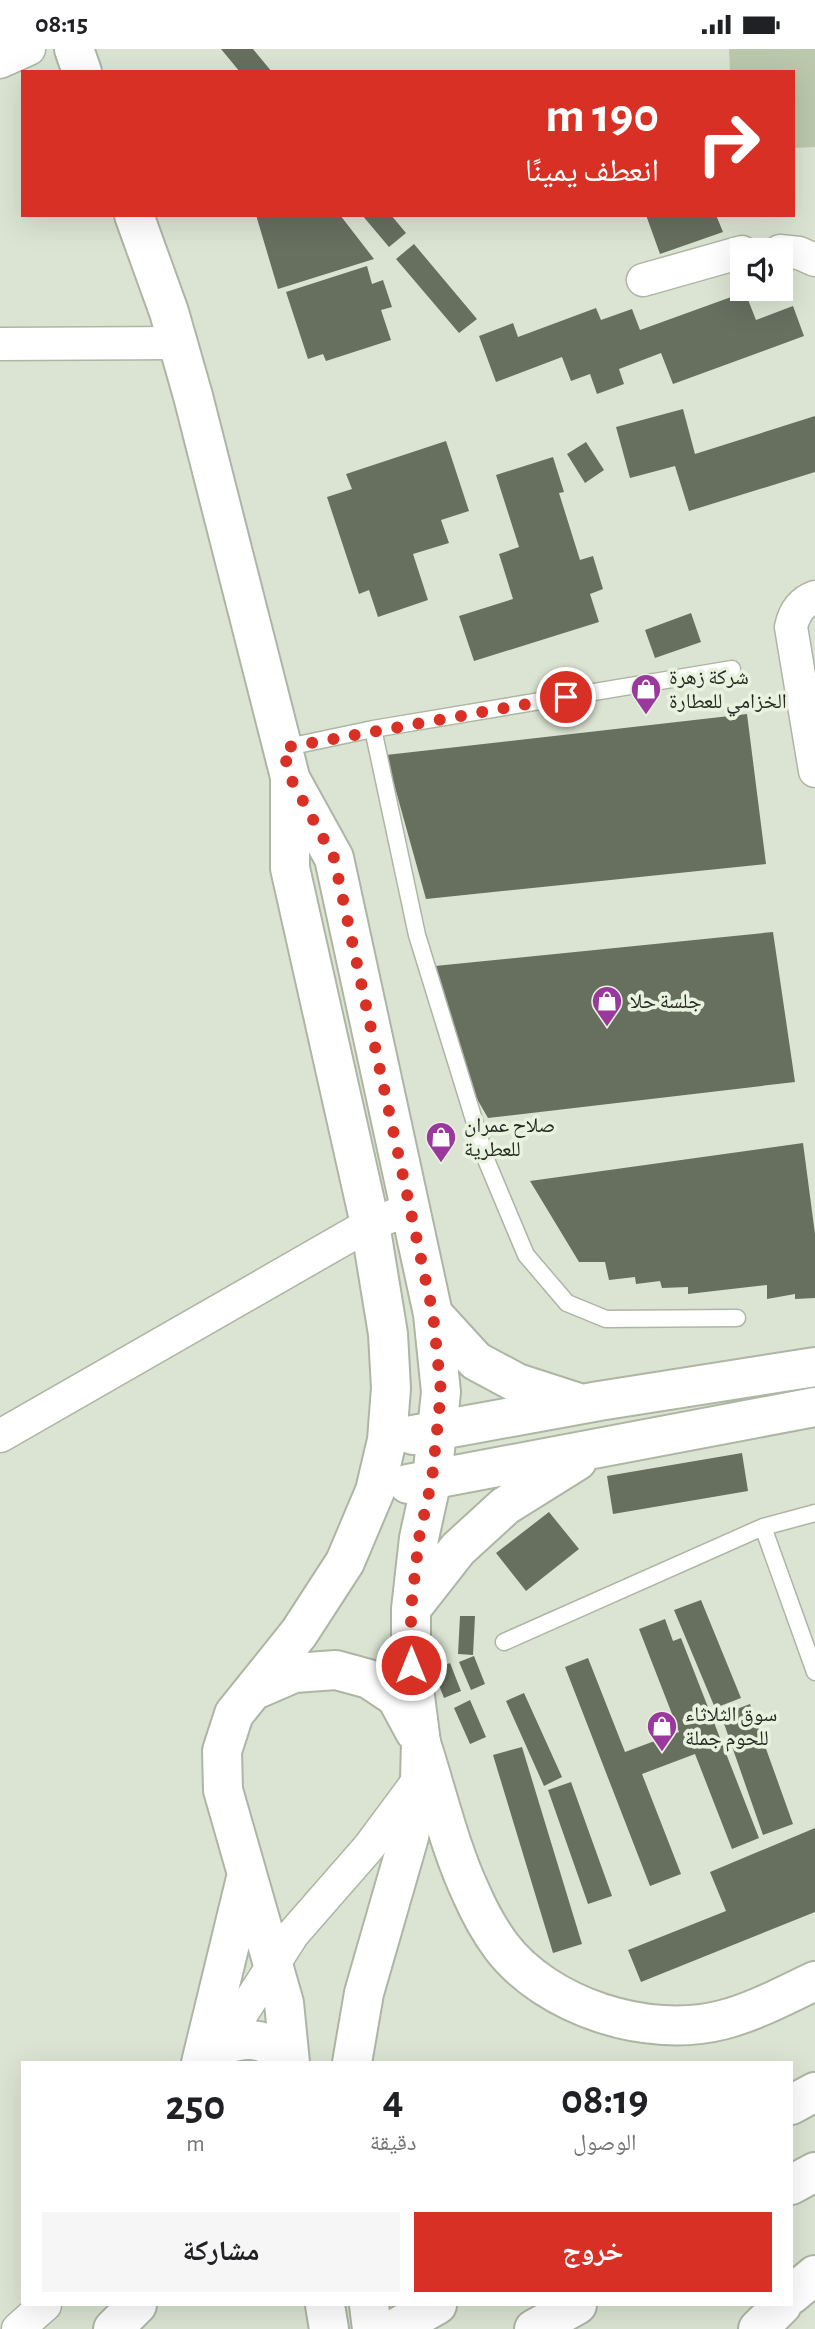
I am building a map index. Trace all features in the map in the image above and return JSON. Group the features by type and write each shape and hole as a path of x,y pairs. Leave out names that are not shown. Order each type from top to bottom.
{"main road":[{"path":"74,49 81,70"},
{"path":"135,217 178,343 286,762 334,858 433,1314 441,1392 439,1430 419,1538 411,1609 411,1665 421,1761 409,1837 364,1993 352,2061"},
{"path":"286,762 290,868 370,1224 388,1334 391,1388 387,1440 375,1491 345,1563 299,1633 257,1689 234,1714 222,1751 223,1790 284,2003 290,2061"},
{"path":"433,1314 475,1361 517,1383 585,1405"},
{"path":"387,1440 815,1367"},
{"path":"375,1491 597,1449 720,1422 815,1407"},
{"path":"411,1609 458,1549 505,1506 597,1449"},
{"path":"257,1689 294,1673 336,1670 369,1679 396,1697 471,1895 500,1945 524,1969 578,2005 649,2024 684,2024 732,2017 815,1981"},
{"path":"211,2057 247,1872"},
{"path":"211,2057 253,2039 280,2050 289,2061"},
{"path":"793,2104 815,2092"},
{"path":"793,2184 815,2172"},
{"path":"793,2293 815,2275"},
{"path":"113,2329 136,2306"},
{"path":"326,2306 328,2329"},
{"path":"369,2306 372,2329"},
{"path":"394,2329 435,2306"},
{"path":"534,2329 575,2306"},
{"path":"758,2329 781,2306"}],"street":[{"path":"0,62 29,49"},
{"path":"793,252 815,260"},
{"path":"643,280 730,255"},
{"path":"0,344 178,343"},
{"path":"815,597 800,606 793,616 791,627 815,771"},
{"path":"0,1436 370,1224 409,1210"},
{"path":"211,2057 301,1924 369,1847 421,1761"},
{"path":"18,2329 45,2306"}],"lane":[{"path":"286,762 373,729 732,669"},
{"path":"373,729 417,935 487,1162 526,1255 567,1303 606,1319 737,1318"},
{"path":"504,1642 763,1527 815,1513"},
{"path":"763,1527 815,1672"}],"green space":[{"path":"729,49 815,49 815,147 795,148 795,70 730,70"}],"building":[{"path":"221,49 253,49 270,70 238,70"},
{"path":"257,217 342,217 374,259 278,289"},
{"path":"364,217 393,217 406,233 389,247"},
{"path":"647,217 717,217 723,232 660,254"},
{"path":"414,244 477,319 459,333 396,259"},
{"path":"367,266 372,284 383,280 392,307 381,310 391,340 326,361 323,354 308,359 286,292"},
{"path":"730,297 730,301 749,301 756,320 793,306 804,336 673,384 661,353 619,369 624,384 597,394 590,374 571,381 562,357 496,382 479,336 513,323 518,337 596,308 601,320 632,309 640,330"},
{"path":"683,409 695,454 815,416 815,472 689,511 675,466 630,478 616,427"},
{"path":"446,441 469,511 441,520 449,543 413,554 428,600 378,617 369,590 359,594 327,497 352,489 346,474"},
{"path":"586,442 604,470 585,483 567,454"},
{"path":"553,457 564,492 559,493 580,560 593,556 603,589 590,594 599,622 474,661 459,616 513,599 499,554 519,547 496,475"},
{"path":"691,613 701,642 655,658 645,630"},
{"path":"747,714 766,864 426,899 386,755"},
{"path":"773,932 795,1082 488,1118 465,1078 435,966"},
{"path":"803,1143 815,1234 815,1298 795,1299 795,1294 767,1299 767,1285 688,1294 688,1287 662,1288 660,1281 636,1284 635,1277 609,1280 605,1262 579,1262 530,1181"},
{"path":"742,1453 748,1491 613,1514 607,1476"},
{"path":"549,1512 579,1549 526,1591 496,1553"},
{"path":"701,1600 741,1698 715,1708 674,1610"},
{"path":"460,1616 475,1616 473,1655 458,1654"},
{"name":"سوق الثلاثاء للحوم جملة","path":"665,1619 673,1641 681,1638 759,1838 732,1849 695,1754 642,1774 681,1874 650,1886 565,1667 588,1658 625,1752 679,1732 639,1629"},
{"path":"474,1656 485,1684 471,1690 459,1662"},
{"path":"450,1663 461,1691 444,1698 433,1670"},
{"path":"524,1693 562,1777 544,1786 506,1701"},
{"path":"470,1700 486,1737 470,1744 454,1708"},
{"path":"750,1704 793,1824 763,1835 721,1715"},
{"path":"522,1747 582,1944 553,1953 493,1755"},
{"path":"571,1782 612,1896 588,1904 548,1790"},
{"path":"815,1828 815,1912 641,1982 628,1950 726,1911 710,1872"}],"place":[{"name":"شركة زهرة الخزامي للعطارة","path":"646,716"},
{"name":"جلسة حلا","path":"607,1028"},
{"name":"صلاح عمران للعطرية","path":"441,1164"},
{"name":"سوق الثلاثاء للحوم جملة","path":"662,1753"}],"route":[{"path":"411,1665 411,1609 419,1538 439,1430 441,1392 433,1314 334,858 290,777 283,748 373,729 566,697"}]}
